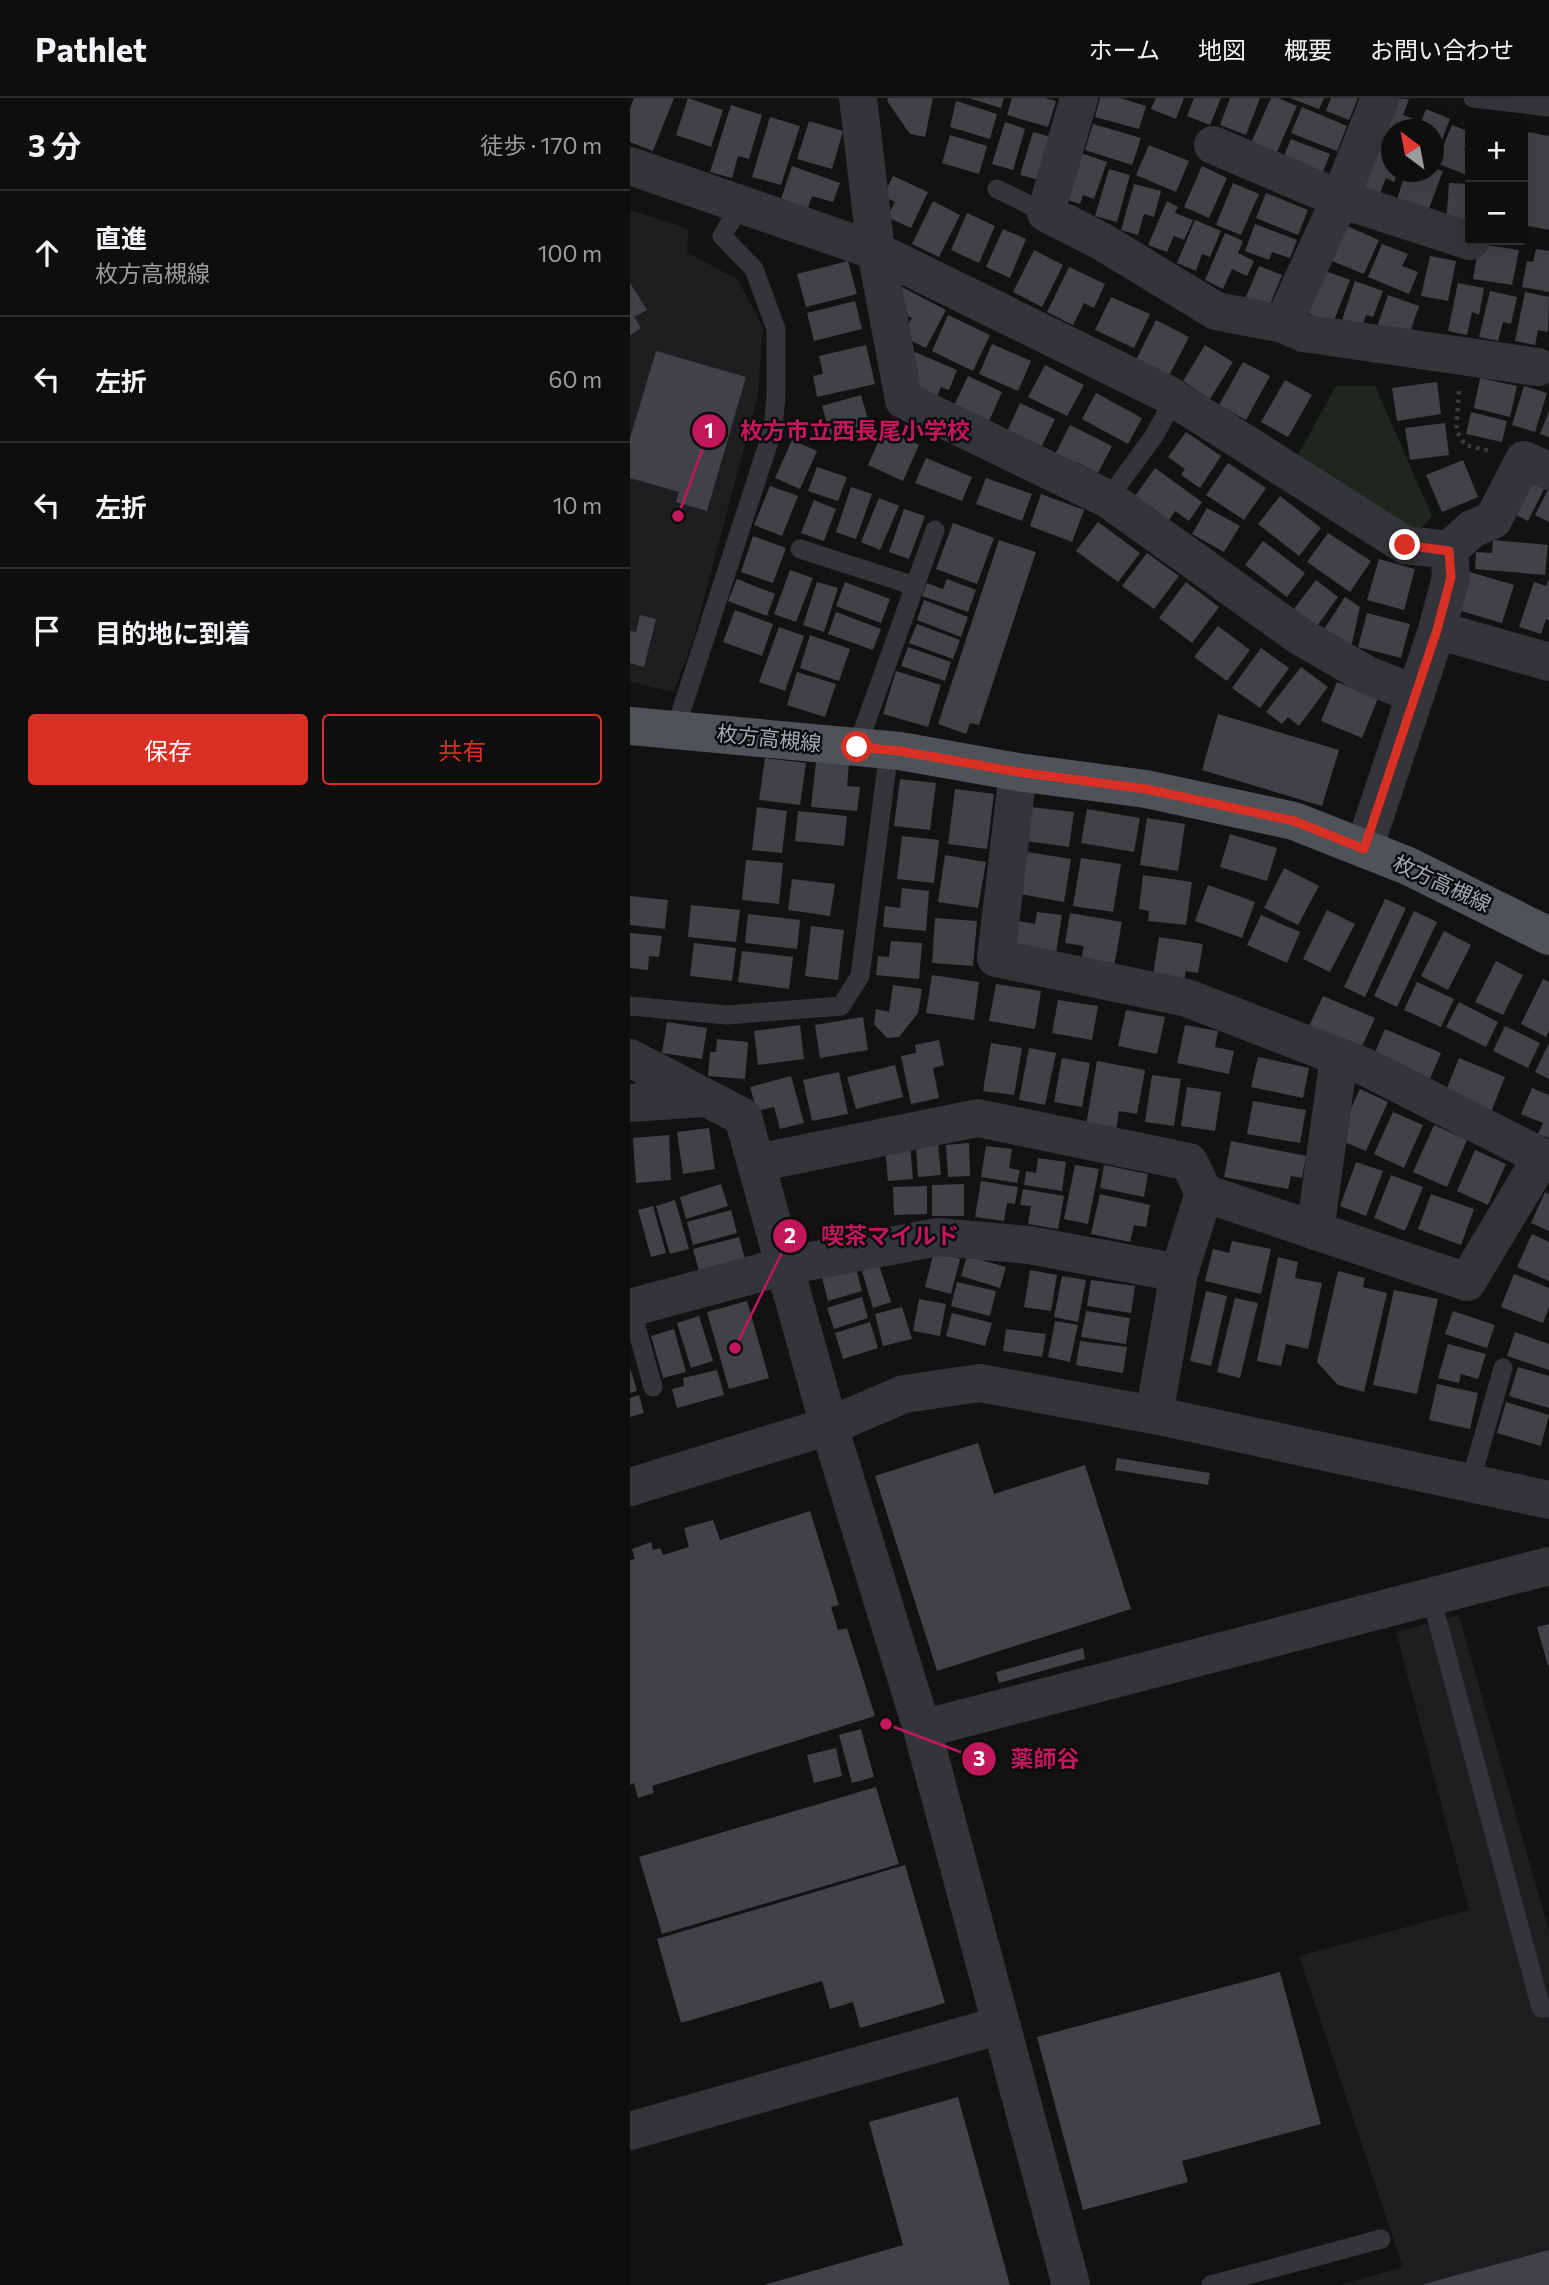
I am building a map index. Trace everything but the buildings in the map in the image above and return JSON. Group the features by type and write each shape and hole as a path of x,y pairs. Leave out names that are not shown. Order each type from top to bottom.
{"main road":[{"name":"枚方高槻線","path":"630,726 873,749 1146,789 1294,821 1408,866 1549,936"}],"street":[{"path":"858,98 876,251 904,400 1108,499 1298,635 1367,674 1415,694"},
{"path":"1079,98 1046,213 1101,241 1216,311 1283,324 1303,333 1538,367"},
{"path":"1283,324 1340,199 1380,98"},
{"path":"1213,145 1340,199 1465,239"},
{"path":"630,166 876,251 1174,399 1405,545 1449,551"},
{"path":"1449,551 1472,529 1493,520 1536,466"},
{"path":"1364,849 1437,630 1451,577 1449,551"},
{"path":"1437,630 1549,662"},
{"path":"1018,772 996,958 1188,998 1368,1069 1546,1159 1467,1282 1204,1193"},
{"path":"1315,1231 1339,1057"},
{"path":"630,1058 743,1117 829,1426 922,1729 1071,2285"},
{"path":"630,1103 704,1098"},
{"path":"756,1163 978,1118 1189,1162 1204,1193 1178,1273 1154,1415"},
{"path":"630,1308 785,1266 938,1237 1029,1245 1178,1273"},
{"path":"630,1487 829,1426 904,1394 980,1383 1154,1415 1549,1500"},
{"path":"922,1729 1549,1566"},
{"path":"630,2131 1001,2025"}],"lane":[{"path":"1473,98 1549,107"},
{"path":"997,189 1046,213"},
{"path":"675,730 773,429 776,329 754,269 722,236 741,204"},
{"path":"1108,499 1154,436 1174,399"},
{"path":"630,1006 727,1015 841,1006 860,976 873,749 915,586 935,530"},
{"path":"800,549 915,586"},
{"path":"630,1308 653,1387"},
{"path":"1470,1483 1503,1368"},
{"path":"1431,1597 1541,2008 1549,2008"},
{"path":"1211,2285 1381,2239"}],"path":[{"path":"1463,355 1456,417 1456,430 1460,438 1465,445 1536,466"}],"shaded area":[{"path":"630,210 689,229 687,252 738,280 763,327 758,395 694,637 674,692 630,682"},
{"path":"1336,386 1375,386 1432,516 1419,531 1293,464"},
{"path":"1459,1615 1549,1930 1549,2285 1339,2285 1403,2267 1299,1956 1469,1910 1396,1632"}],"place":[{"name":"枚方市立西長尾小学校","path":"678,516"},
{"name":"喫茶マイルド","path":"735,1348"},
{"name":"薬師谷","path":"886,1724"}],"route":[{"path":"857,747 900,751 1018,772 1146,789 1294,821 1364,849 1437,630 1451,577 1449,551 1405,545"}]}
